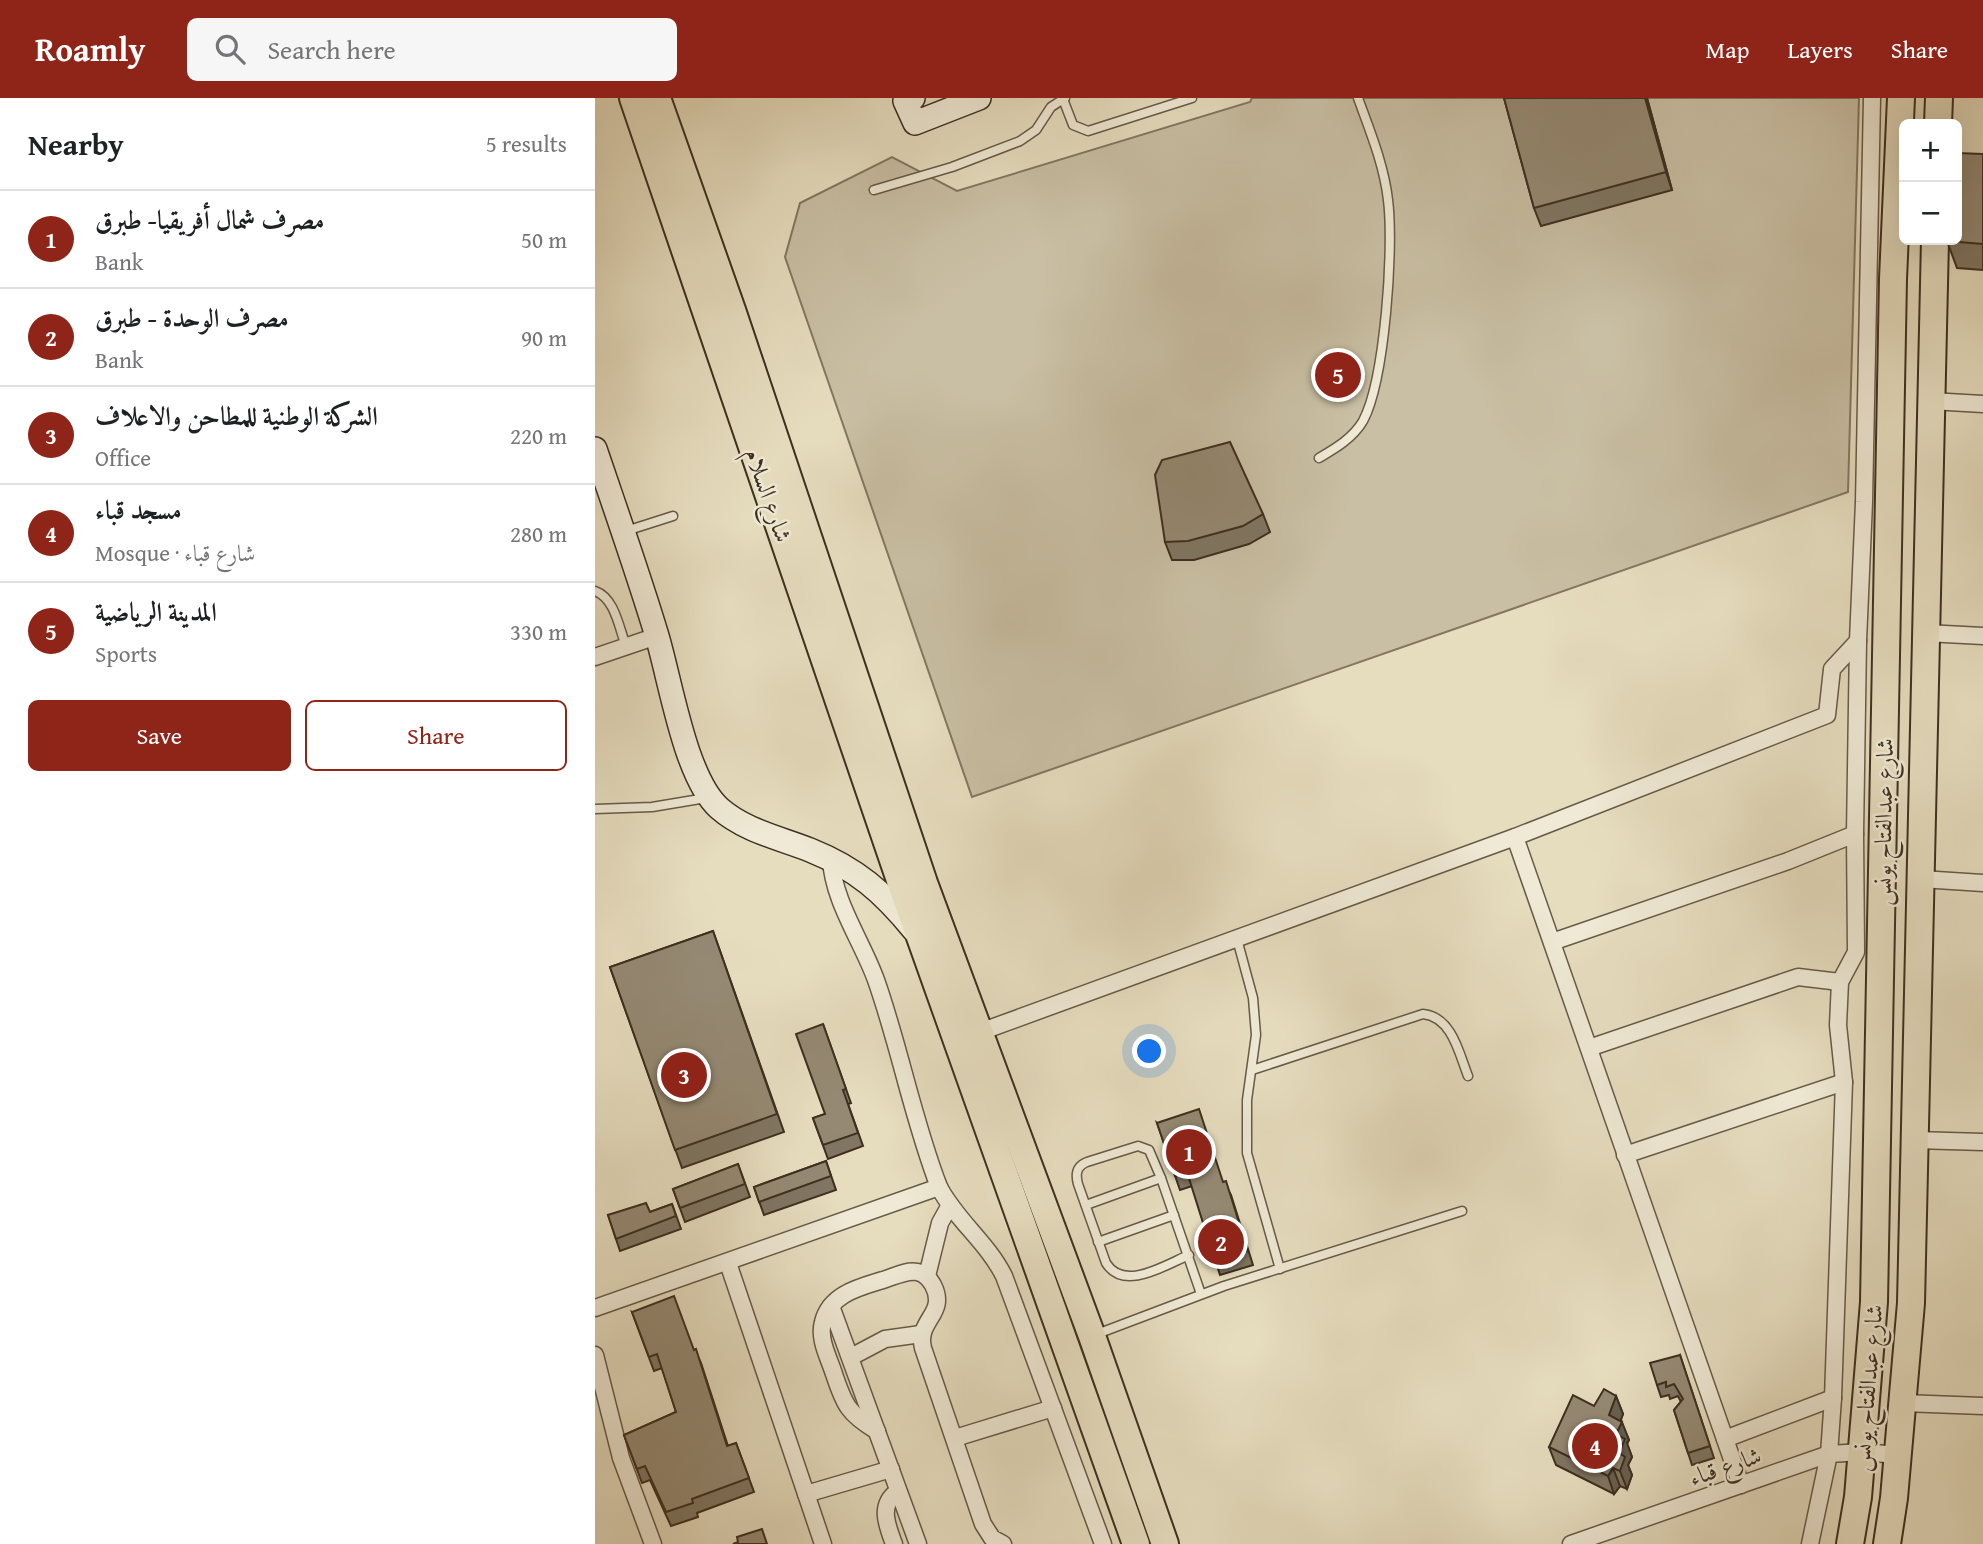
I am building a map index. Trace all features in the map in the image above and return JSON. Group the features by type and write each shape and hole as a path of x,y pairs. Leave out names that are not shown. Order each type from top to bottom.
{"highway":[{"name":"شارع السلام","path":"633,98 914,888"},
{"name":"شارع السلام","path":"657,98 732,310 914,888"},
{"name":"شارع عبدالفتاح يونس","path":"1901,98 1901,119"},
{"path":"1938,119 1939,98"},
{"name":"شارع عبدالفتاح يونس","path":"1850,1544 1858,1496 1874,1302 1893,279 1900,182"},
{"name":"شارع عبدالفتاح يونس","path":"1887,1544 1898,1455 1911,1303 1935,245"},
{"path":"1893,279 1905,257 1915,253 1923,264 1934,300"},
{"path":"914,888 921,938 1136,1544"},
{"path":"914,888 980,1032 1165,1544"}],"main road":[{"path":"912,104 979,98"},
{"path":"595,449 657,636 696,776 709,797 727,815 747,827 831,859 856,873 877,888 921,938"}],"street":[{"path":"1810,1544 1829,1454 1833,1398 1844,1082 1838,1024 1840,982 1856,952 1858,641 1864,502 1872,98"},
{"path":"1931,401 1983,404"},
{"path":"1926,633 1983,636"},
{"path":"595,657 657,636"},
{"path":"980,1032 1515,837 1827,715 1832,669 1858,641"},
{"path":"1552,942 1855,834"},
{"path":"1515,837 1741,1485"},
{"path":"831,859 834,882 867,957 891,1026 939,1187 950,1205 988,1249 1004,1276 1103,1544"},
{"path":"1921,879 1983,883"},
{"path":"1589,1048 1797,976 1840,982"},
{"path":"1625,1155 1844,1082"},
{"path":"1915,1140 1983,1142"},
{"path":"595,1308 939,1187"},
{"path":"927,1276 940,1223 950,1205"},
{"path":"728,1263 823,1544"},
{"path":"877,1431 856,1418 842,1398 822,1337 823,1321 831,1306 851,1290 907,1272 917,1272 927,1276 936,1291 938,1302 921,1334 923,1348 983,1524 992,1538 1003,1544"},
{"path":"831,1306 918,1544"},
{"path":"851,1357 885,1339 921,1334"},
{"path":"595,1355 602,1412 653,1544"},
{"path":"1725,1439 1833,1398"},
{"path":"1903,1403 1983,1406"},
{"path":"955,1438 1053,1408"},
{"name":"شارع قباء","path":"1571,1544 1829,1454 1862,1452 1898,1455"},
{"path":"806,1494 891,1469"},
{"path":"894,1544 885,1510 898,1491"}],"lane":[{"path":"874,190 951,167 1020,141 1036,130 1051,107 1064,98 1073,125 1088,131 1192,98"},
{"path":"1319,458 1353,435 1370,406 1380,358 1390,235 1388,200 1381,165 1359,98"},
{"path":"623,532 673,516"},
{"path":"595,592 602,594 609,601 626,646"},
{"path":"595,809 652,807 709,797"},
{"path":"1237,939 1253,998 1255,1017 1255,1053 1245,1118 1247,1153 1280,1269"},
{"path":"1252,1070 1423,1014 1435,1016 1444,1024 1468,1076"},
{"path":"1189,1255 1137,1275 1124,1277 1109,1268 1077,1174 1080,1166 1142,1146 1149,1150 1189,1255 1201,1294"},
{"path":"1086,1205 1161,1178"},
{"path":"1092,1336 1201,1294 1462,1211"},
{"path":"1098,1242 1174,1215"}],"shaded area":[{"path":"1252,98 1859,98 1848,492 972,797 785,257 800,203 892,157 957,191 1250,102"}],"building":[{"path":"1504,98 1645,98 1666,172 1534,208"},
{"path":"1962,153 1983,154 1983,244 1962,242"},
{"path":"1230,442 1263,514 1243,526 1188,541 1165,542 1155,475 1162,460"},
{"path":"713,931 777,1114 675,1150 610,967"},
{"path":"823,1024 858,1133 823,1145 813,1118 825,1114 796,1034"},
{"path":"1199,1109 1248,1251 1215,1261 1187,1172 1175,1176 1157,1123"},
{"path":"826,1161 831,1176 759,1202 754,1187"},
{"path":"738,1164 745,1184 680,1208 673,1189"},
{"path":"646,1203 650,1212 672,1204 676,1216 616,1239 608,1215"},
{"path":"674,1296 694,1350 696,1349 727,1446 736,1443 749,1478 692,1499 693,1503 666,1512 645,1466 637,1469 624,1435 676,1412 657,1354 649,1357 632,1312"},
{"path":"1680,1355 1710,1446 1688,1453 1674,1410 1683,1399 1674,1384 1666,1387 1666,1382 1657,1385 1650,1363"},
{"path":"1604,1389 1616,1396 1609,1415 1622,1422 1616,1434 1625,1439 1619,1453 1625,1457 1620,1471 1613,1468 1608,1476 1549,1447 1573,1395 1594,1406"},
{"path":"762,1529 767,1544 733,1544 738,1542 737,1537"}],"place":[{"name":"المدينة الرياضية","path":"1338,375"},
{"name":"الشركة الوطنية للمطاحن والاعلاف","path":"684,1075"},
{"name":"مصرف شمال أفريقيا- طبرق","path":"1189,1152"},
{"name":"مصرف الوحدة - طبرق","path":"1221,1242"},
{"name":"مسجد قباء","path":"1595,1446"}]}
